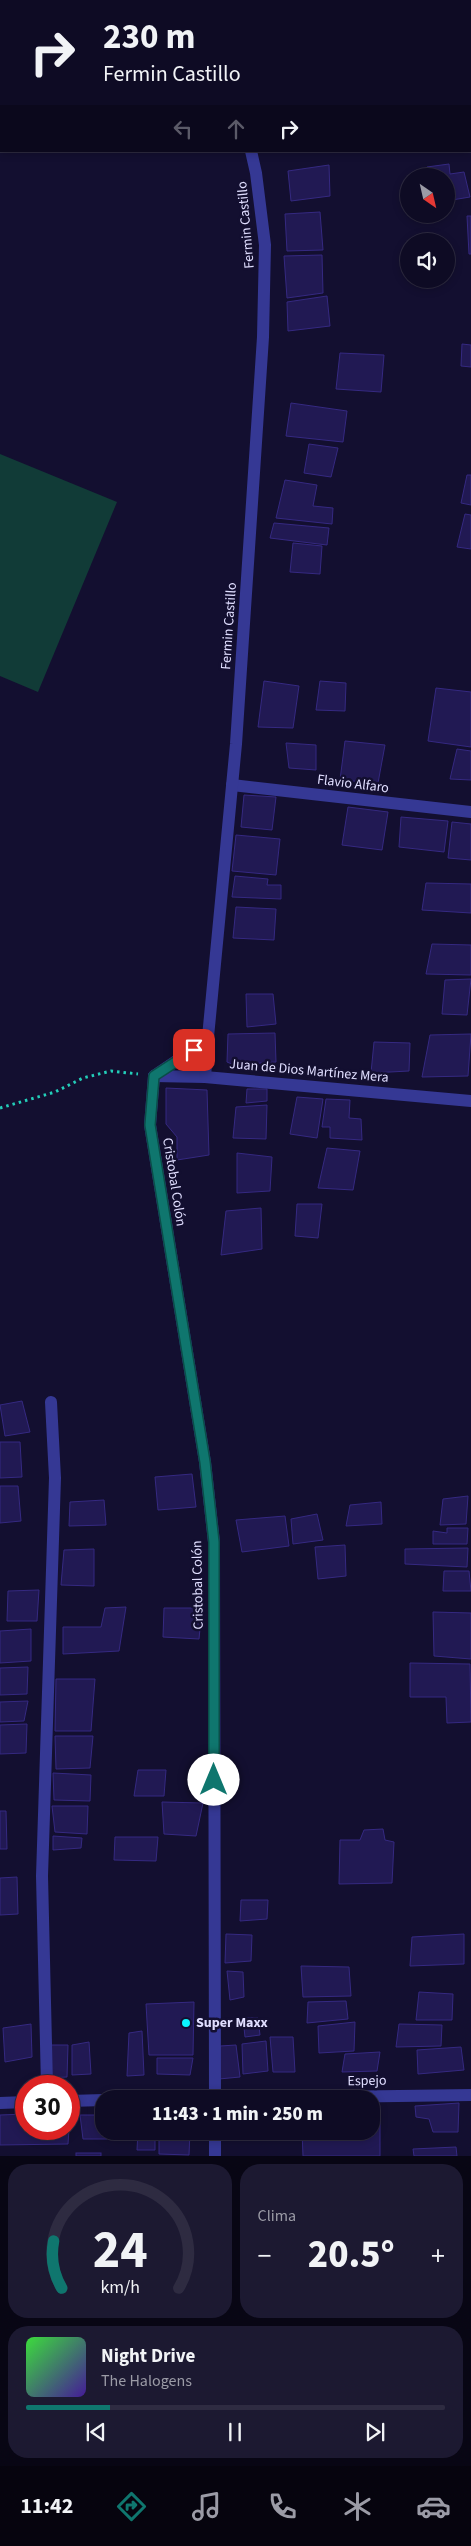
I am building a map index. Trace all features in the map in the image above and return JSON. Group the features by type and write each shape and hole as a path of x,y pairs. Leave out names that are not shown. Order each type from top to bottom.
{"street":[{"name":"Fermin Castillo","path":"205,1077 232,785 265,286 265,246 256,173 251,152"},
{"name":"Flavio Alfaro","path":"232,785 471,812"},
{"path":"154,1076 194,1050 208,1037"},
{"name":"Juan de Dios Martínez Mera","path":"154,1076 205,1077 471,1101"},
{"name":"Cristobal Colón","path":"154,1076 150,1125 205,1462 214,1542 216,2090"},
{"path":"47,2075 42,1876 55,1478 51,1402"},
{"name":"Espejo","path":"380,2096 471,2095"},
{"path":"80,2101 95,2100"},
{"path":"0,2103 15,2102"},
{"path":"216,2140 216,2156"}],"path":[{"path":"0,1108 55,1092 83,1078 111,1071 154,1076"}],"green space":[{"path":"0,454 117,502 38,692 0,676"}],"building":[{"path":"449,164 449,168 427,168"},
{"path":"329,165 330,196 291,201 288,171"},
{"path":"464,172 470,197 455,200 455,173"},
{"path":"320,212 323,250 287,251 285,214"},
{"path":"467,216 471,216 471,254 469,254"},
{"path":"322,255 323,293 287,298 284,256"},
{"path":"327,296 330,326 288,331 287,302"},
{"path":"462,344 471,345 471,367 461,366"},
{"path":"340,353 384,355 381,392 336,389"},
{"path":"291,403 347,411 343,442 286,436"},
{"path":"309,444 338,448 331,477 304,473"},
{"path":"467,475 471,475 471,505 461,503"},
{"path":"285,480 317,485 313,506 333,508 332,524 276,518"},
{"path":"465,514 471,515 471,549 457,547"},
{"path":"274,523 329,528 327,545 270,538"},
{"path":"293,543 322,546 320,574 290,572"},
{"path":"264,681 299,686 293,728 258,727"},
{"path":"320,681 346,683 345,711 316,710"},
{"path":"436,688 471,692 471,747 428,741"},
{"path":"345,741 385,745 378,783 340,780"},
{"path":"286,743 316,745 316,770 289,768"},
{"path":"457,749 471,751 471,780 450,779"},
{"path":"244,795 276,797 272,830 241,827"},
{"path":"348,807 388,812 382,850 342,845"},
{"path":"401,817 448,821 444,852 399,847"},
{"path":"452,822 471,824 471,860 448,858"},
{"path":"236,835 280,839 276,875 232,871"},
{"path":"235,876 268,879 267,885 281,885 281,899 232,897"},
{"path":"426,883 471,884 471,913 422,910"},
{"path":"236,907 276,909 274,940 233,938"},
{"path":"432,944 471,945 471,975 426,974"},
{"path":"471,979 467,1015 442,1014 445,980"},
{"path":"246,994 273,994 276,1024 247,1027"},
{"path":"275,1033 276,1062 234,1065 227,1062 228,1034"},
{"path":"471,1034 468,1076 422,1077 430,1035"},
{"path":"374,1042 410,1043 409,1071 371,1073"},
{"path":"166,1088 207,1090 209,1155 177,1160 177,1137 166,1124"},
{"path":"247,1089 267,1089 267,1101 246,1103"},
{"path":"297,1097 323,1099 317,1138 290,1134"},
{"path":"326,1099 350,1100 349,1118 361,1119 362,1140 330,1138 330,1127 322,1127"},
{"path":"267,1105 266,1139 233,1138 236,1107"},
{"path":"327,1148 360,1151 353,1190 318,1188"},
{"path":"237,1153 272,1157 270,1191 237,1193"},
{"path":"297,1204 322,1204 318,1238 295,1236"},
{"path":"261,1208 262,1249 221,1255 226,1211"},
{"path":"22,1401 30,1432 5,1436 0,1405"},
{"path":"0,1442 20,1442 22,1477 0,1478"},
{"path":"192,1474 196,1507 158,1510 155,1477"},
{"path":"0,1486 18,1486 21,1521 0,1523"},
{"path":"468,1496 466,1524 440,1525 443,1499"},
{"path":"104,1500 106,1525 69,1526 70,1502"},
{"path":"381,1502 382,1524 346,1526 350,1505"},
{"path":"317,1514 323,1540 293,1544 291,1519"},
{"path":"285,1516 289,1546 242,1552 236,1520"},
{"path":"447,1528 468,1528 467,1544 433,1544 433,1531 447,1533"},
{"path":"345,1545 346,1576 318,1579 315,1547"},
{"path":"468,1548 467,1567 405,1564 405,1549"},
{"path":"94,1549 94,1586 61,1585 64,1550"},
{"path":"444,1571 469,1571 471,1591 443,1591"},
{"path":"39,1590 37,1621 7,1621 8,1591"},
{"path":"126,1607 119,1651 63,1654 63,1627 101,1627 105,1608"},
{"path":"164,1608 202,1608 199,1639 163,1637"},
{"path":"433,1612 471,1613 471,1659 434,1656"},
{"path":"31,1629 31,1661 0,1663 0,1631"},
{"path":"410,1663 470,1664 471,1722 447,1723 446,1697 410,1697"},
{"path":"28,1667 27,1694 0,1695 0,1668"},
{"path":"56,1679 95,1679 91,1731 55,1731"},
{"path":"28,1701 24,1721 0,1722 0,1702"},
{"path":"27,1724 26,1753 0,1754 0,1725"},
{"path":"55,1736 93,1736 90,1768 56,1769"},
{"path":"138,1770 166,1770 164,1796 134,1796"},
{"path":"53,1773 91,1775 90,1801 54,1800"},
{"path":"162,1802 203,1803 196,1836 164,1834"},
{"path":"52,1806 88,1806 87,1834 55,1832"},
{"path":"0,1811 6,1811 7,1849 0,1849"},
{"path":"383,1829 385,1840 394,1842 392,1883 339,1884 340,1840 360,1840 364,1830"},
{"path":"53,1836 82,1838 81,1848 53,1850"},
{"path":"115,1837 158,1837 156,1861 114,1860"},
{"path":"17,1877 18,1914 0,1915 0,1878"},
{"path":"241,1900 268,1900 267,1919 240,1921"},
{"path":"226,1934 252,1935 251,1961 225,1963"},
{"path":"464,1934 464,1964 410,1966 412,1937"},
{"path":"301,1966 349,1967 351,1996 303,1997"},
{"path":"227,1971 243,1972 244,1997 230,2000"},
{"path":"419,1992 453,1994 452,2020 416,2020"},
{"path":"346,2001 348,2019 307,2023 308,2002"},
{"path":"194,2002 193,2055 149,2055 146,2004"},
{"path":"243,2018 258,2018 260,2035 245,2037"},
{"path":"355,2022 354,2051 319,2053 318,2026"},
{"path":"31,2024 32,2057 5,2062 3,2028"},
{"path":"399,2024 442,2025 441,2046 396,2047"},
{"path":"142,2031 144,2075 127,2076 129,2033"},
{"path":"270,2037 293,2037 295,2072 273,2072"},
{"path":"266,2041 268,2071 243,2074 242,2044"},
{"path":"89,2042 91,2074 72,2075 72,2045"},
{"path":"48,2045 68,2045 67,2075 47,2075"},
{"path":"236,2045 240,2077 219,2079 220,2046"},
{"path":"461,2047 464,2070 418,2074 417,2050"},
{"path":"380,2052 377,2071 342,2072 345,2054"},
{"path":"157,2058 193,2058 190,2075 157,2074"},
{"path":"459,2103 458,2132 433,2132 429,2119 416,2117 415,2106"},
{"path":"15,2114 15,2140 68,2140 68,2144 0,2145 0,2115"},
{"path":"80,2115 95,2115 95,2139 83,2139"},
{"path":"138,2140 155,2140 155,2150 137,2150"},
{"path":"159,2140 190,2140 189,2155 159,2154"},
{"path":"302,2140 380,2140 380,2156 303,2156"},
{"path":"456,2147 457,2156 414,2156 413,2149"},
{"path":"76,2153 101,2153 101,2156 76,2156"}],"place":[{"name":"Super Maxx","path":"186,2023"}],"route":[{"path":"194,1050 154,1076 150,1125 179,1314 205,1462 214,1542 214,1780"}]}
